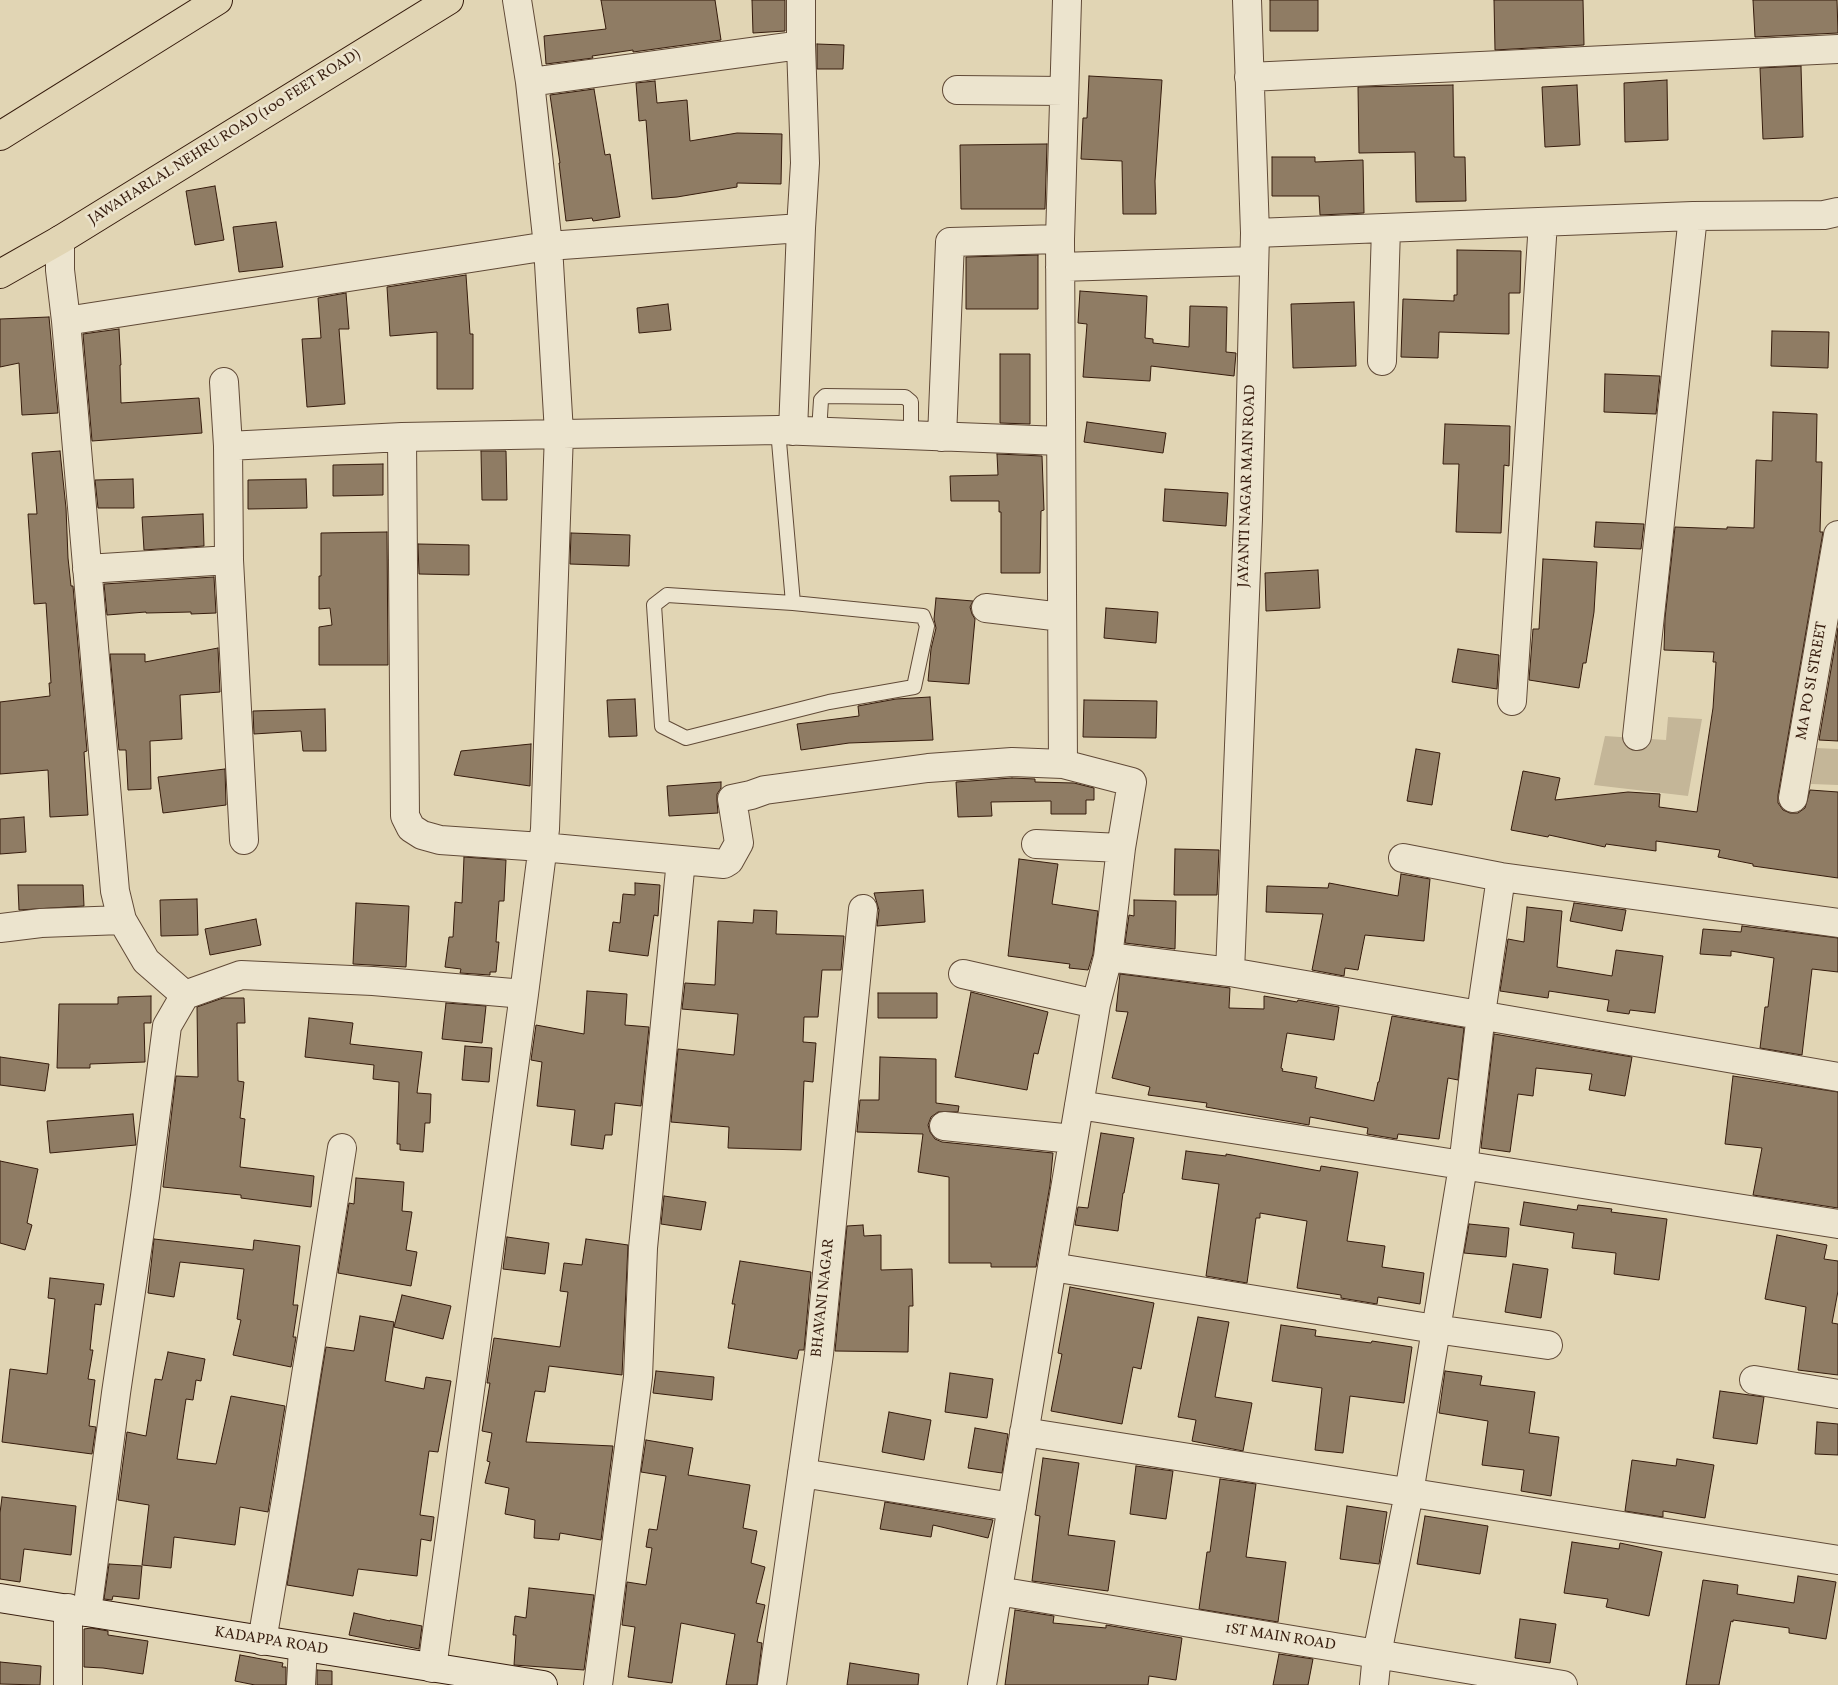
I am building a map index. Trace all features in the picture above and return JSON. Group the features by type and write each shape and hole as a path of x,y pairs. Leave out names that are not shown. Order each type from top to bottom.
{"main road":[{"path":"0,136 218,0"},
{"name":"JAWAHARLAL NEHRU ROAD (100 FEET ROAD)","path":"0,274 60,240 450,0"}],"street":[{"path":"432,1668 545,829 559,433 548,246 530,82 517,0"},
{"path":"797,431 801,228 805,163 801,0"},
{"path":"1063,764 1060,239 1067,0"},
{"name":"JAYANTI NAGAR MAIN ROAD","path":"1230,972 1248,519 1255,233 1248,76 1247,0"},
{"path":"530,82 801,45"},
{"path":"1248,76 1838,48"},
{"path":"957,90 1064,91"},
{"path":"1255,233 1693,216 1824,215 1838,212"},
{"path":"1637,736 1693,216"},
{"path":"1512,701 1543,222"},
{"path":"66,321 548,246 801,228"},
{"path":"1382,361 1386,228"},
{"path":"942,437 950,242 1060,239"},
{"path":"60,240 60,270 115,891 122,920 146,961 185,995"},
{"path":"1060,267 1254,260"},
{"path":"224,382 228,446 230,560 244,840"},
{"path":"228,446 402,437 559,433 797,431 1061,441"},
{"path":"402,437 405,816 411,828 422,835 440,840 542,847 715,865 730,861 739,843 732,799 765,790 928,768 1012,762 1063,764 1132,782 1121,848 1108,957 1096,1004 982,1685"},
{"name":"MA PO SI STREET","path":"1793,798 1838,527"},
{"path":"87,569 230,560"},
{"path":"986,608 1062,618"},
{"path":"1036,844 1121,848"},
{"path":"1403,858 1501,877 1838,923"},
{"path":"598,1685 638,1377 643,1248 680,860"},
{"path":"1374,1685 1377,1654 1409,1493 1463,1166 1481,1014 1501,877"},
{"name":"BHAVANI NAGAR","path":"772,1685 819,1354 863,909"},
{"path":"0,928 41,923 122,920"},
{"path":"1108,957 1230,972 1838,1077"},
{"path":"963,974 1096,1004"},
{"path":"68,1685 78,1610 115,1402 167,1026 185,995 241,976 373,982 524,994"},
{"path":"1079,1104 1838,1224"},
{"path":"944,1126 1073,1139"},
{"path":"262,1641 342,1148"},
{"path":"1052,1267 1435,1329 1548,1345"},
{"path":"1754,1380 1838,1394"},
{"path":"1024,1432 1838,1560"},
{"path":"802,1473 1012,1507"},
{"name":"1ST MAIN ROAD","path":"998,1591 1563,1685"},
{"name":"KADAPPA ROAD","path":"0,1598 543,1685"},
{"path":"301,1685 303,1647"}],"lane":[{"path":"793,603 797,431 825,396 905,397 911,402 911,435"},
{"path":"667,595 793,603 924,616 927,626 914,687 829,702 686,738 662,726 654,605 667,595"}],"shaded area":[{"path":"1668,717 1702,719 1688,796 1594,785 1605,736 1666,740"},
{"path":"1816,748 1838,749 1838,785 1811,784"}],"building":[{"path":"601,0 715,0 721,40 633,52 633,50 592,56 593,58 546,64 544,36 606,29"},
{"path":"752,0 785,0 785,31 753,33"},
{"path":"1270,0 1318,0 1318,31 1270,31"},
{"path":"1494,0 1583,0 1584,45 1495,50"},
{"path":"1753,0 1837,0 1838,33 1755,37"},
{"path":"817,44 844,45 843,69 817,69"},
{"path":"1801,66 1803,137 1763,139 1760,68"},
{"path":"1089,76 1162,80 1155,181 1156,214 1123,214 1122,161 1081,159 1083,118 1087,118"},
{"path":"1667,80 1668,140 1625,142 1624,83"},
{"path":"655,81 657,103 687,100 690,141 737,133 782,134 781,184 737,183 737,187 677,197 652,199 646,120 639,121 636,83"},
{"path":"1453,85 1454,157 1465,157 1466,201 1416,202 1415,152 1359,153 1358,87"},
{"path":"1577,85 1580,145 1545,147 1542,87"},
{"path":"594,89 605,155 610,154 620,217 593,221 592,218 566,221 550,95"},
{"path":"1047,144 1045,209 961,209 960,145"},
{"path":"1272,157 1315,157 1315,162 1363,160 1364,213 1320,215 1319,196 1272,196"},
{"path":"215,186 224,240 195,245 186,191"},
{"path":"276,222 283,267 239,272 233,227"},
{"path":"1457,250 1521,251 1520,293 1509,293 1509,334 1439,332 1438,358 1401,357 1403,299 1454,301 1454,295 1457,295"},
{"path":"1038,255 1038,309 966,309 966,257"},
{"path":"466,275 470,334 473,334 473,389 437,389 437,332 390,336 387,287"},
{"path":"1080,291 1147,296 1145,338 1153,339 1153,343 1189,347 1190,306 1227,307 1226,352 1236,353 1234,376 1151,366 1150,381 1083,377 1087,324 1078,323"},
{"path":"346,293 349,329 339,329 345,404 307,407 302,339 321,338 318,298"},
{"path":"1354,302 1356,366 1293,368 1291,304"},
{"path":"668,304 671,330 639,333 637,308"},
{"path":"49,317 58,413 22,415 19,363 0,367 0,319"},
{"path":"119,329 121,403 199,398 202,433 92,441 83,334"},
{"path":"1772,331 1829,332 1828,368 1771,366"},
{"path":"1000,354 1030,354 1030,424 1000,423"},
{"path":"1605,374 1660,376 1656,414 1604,412"},
{"path":"1773,412 1817,414 1816,462 1822,462 1820,532 1823,532 1778,803 1783,810 1790,813 1798,813 1805,808 1810,790 1838,792 1838,878 1753,866 1753,864 1718,857 1720,850 1656,841 1656,851 1606,844 1605,847 1549,835 1548,837 1511,830 1523,771 1560,778 1555,800 1628,792 1660,794 1659,807 1697,812 1713,708 1716,662 1713,662 1714,652 1664,650 1665,618 1675,527 1754,528 1756,460 1772,461"},
{"path":"1087,422 1166,433 1163,453 1084,442"},
{"path":"1445,424 1510,426 1509,466 1504,465 1501,533 1456,532 1459,464 1443,464"},
{"path":"60,451 66,508 68,558 71,586 73,586 87,751 84,752 88,815 50,817 48,770 0,774 0,702 50,696 49,683 51,683 46,603 34,604 28,514 37,514 32,453"},
{"path":"481,451 506,451 507,500 482,500"},
{"path":"997,454 1042,456 1044,510 1041,511 1040,573 1001,573 1001,512 999,512 999,501 951,501 950,476 998,475"},
{"path":"383,464 383,495 333,496 333,465"},
{"path":"133,479 134,508 98,508 95,480"},
{"path":"306,479 307,508 248,509 248,480"},
{"path":"1165,489 1228,493 1226,526 1163,521"},
{"path":"203,514 204,546 144,550 142,517"},
{"path":"1596,522 1644,524 1641,549 1594,547"},
{"path":"387,532 388,665 319,665 319,627 332,625 330,608 319,609 321,533"},
{"path":"571,533 630,535 629,566 570,564"},
{"path":"418,544 469,545 469,575 419,574"},
{"path":"1543,559 1597,562 1594,612 1586,663 1583,663 1579,688 1529,680 1533,629 1539,629"},
{"path":"1318,570 1320,608 1266,611 1265,573"},
{"path":"214,577 216,613 146,612 107,615 104,584"},
{"path":"936,598 973,601 970,607 975,619 969,684 928,681 931,649 936,628 934,619"},
{"path":"1106,608 1158,612 1156,643 1104,638"},
{"path":"1838,628 1838,741 1819,740"},
{"path":"218,648 220,692 180,695 182,739 150,741 151,789 128,790 126,750 119,750 110,654 145,654 145,662"},
{"path":"1458,649 1499,655 1497,689 1452,682"},
{"path":"930,697 933,740 849,743 801,750 797,724 859,716 858,706 896,699"},
{"path":"635,699 637,736 609,737 607,700"},
{"path":"1084,700 1157,701 1156,738 1083,737"},
{"path":"325,709 326,751 303,751 301,731 254,734 253,711"},
{"path":"531,744 530,786 454,775 461,751"},
{"path":"1416,749 1440,753 1432,805 1407,801"},
{"path":"225,769 226,805 163,813 158,777"},
{"path":"1012,778 1035,779 1035,782 1074,783 1094,788 1094,800 1086,800 1086,814 1051,814 1051,801 991,802 992,816 958,817 956,782"},
{"path":"721,782 721,788 717,794 718,813 669,816 667,786"},
{"path":"24,817 26,852 0,854 0,819"},
{"path":"1175,849 1219,850 1217,895 1174,895"},
{"path":"464,857 506,860 504,901 499,901 496,942 499,942 496,972 490,972 490,975 460,973 461,969 445,967 449,937 453,937 455,902 462,903"},
{"path":"1019,859 1058,864 1052,904 1098,911 1093,954 1088,970 1069,968 1070,964 1008,956"},
{"path":"1401,874 1430,879 1424,941 1365,935 1358,970 1345,968 1344,976 1312,970 1323,914 1266,912 1267,886 1328,888 1329,883 1398,896"},
{"path":"635,883 660,885 658,916 654,915 648,956 609,951 613,922 620,923 623,894 635,895"},
{"path":"18,885 83,885 84,906 19,910"},
{"path":"923,890 925,922 877,926 879,910 874,893"},
{"path":"197,899 198,935 161,936 160,900"},
{"path":"1134,900 1176,901 1175,949 1125,943 1129,915 1134,916"},
{"path":"356,903 409,906 406,967 353,964"},
{"path":"1574,903 1626,910 1622,931 1570,921"},
{"path":"1527,907 1562,911 1557,967 1612,976 1616,950 1663,956 1655,1013 1630,1010 1629,1014 1607,1011 1609,1000 1549,991 1548,998 1500,991 1508,939 1524,942"},
{"path":"754,910 777,911 776,934 844,936 841,970 822,970 818,1017 804,1017 803,1042 816,1043 813,1082 804,1081 801,1150 728,1148 729,1127 671,1122 678,1049 734,1055 738,1014 682,1009 685,983 715,985 718,921 753,923"},
{"path":"256,919 261,945 210,955 205,929"},
{"path":"1742,926 1838,938 1838,972 1812,969 1802,1055 1760,1048 1765,1007 1768,1007 1774,958 1731,951 1731,956 1700,954 1703,929 1741,932"},
{"path":"1120,974 1230,988 1229,1008 1264,1009 1264,996 1339,1007 1334,1040 1287,1033 1282,1071 1317,1077 1315,1088 1374,1101 1392,1016 1464,1028 1458,1080 1448,1078 1439,1139 1398,1134 1397,1139 1367,1134 1368,1128 1310,1117 1309,1125 1206,1107 1207,1103 1148,1095 1150,1087 1112,1078 1128,1012 1116,1011"},
{"path":"587,991 627,994 625,1025 649,1027 641,1106 615,1103 612,1135 605,1135 603,1149 571,1145 575,1110 537,1106 542,1062 531,1060 536,1025 584,1034"},
{"path":"971,992 1048,1012 1038,1054 1034,1053 1027,1090 955,1077"},
{"path":"878,993 937,993 937,1018 878,1018"},
{"path":"151,996 151,1023 144,1023 145,1062 90,1064 90,1068 57,1068 59,1004 118,1004 118,997"},
{"path":"223,998 244,998 245,1023 237,1023 238,1081 244,1082 240,1118 245,1119 240,1167 314,1176 311,1207 241,1198 241,1195 163,1187 176,1076 198,1077 197,1007"},
{"path":"446,1003 486,1006 482,1043 442,1039"},
{"path":"309,1018 353,1023 350,1044 422,1052 417,1093 431,1094 430,1123 425,1123 423,1152 400,1150 400,1144 397,1144 399,1082 373,1079 374,1065 305,1057"},
{"path":"1494,1034 1632,1057 1625,1096 1589,1090 1592,1074 1536,1068 1533,1096 1518,1094 1510,1152 1481,1148"},
{"path":"465,1046 492,1048 489,1082 462,1080"},
{"path":"0,1057 49,1064 45,1091 0,1085"},
{"path":"880,1057 936,1059 936,1103 959,1106 958,1112 938,1112 931,1117 928,1125 935,1139 942,1142 1053,1153 1050,1185 1036,1267 991,1267 991,1263 949,1263 949,1177 918,1172 923,1134 857,1132 860,1100 879,1100"},
{"path":"1733,1076 1838,1092 1838,1208 1753,1195 1762,1148 1725,1144"},
{"path":"133,1114 136,1145 50,1153 47,1121"},
{"path":"1101,1133 1134,1138 1123,1193 1118,1231 1075,1225 1078,1207 1088,1208"},
{"path":"1186,1151 1226,1156 1226,1154 1320,1171 1321,1166 1358,1172 1347,1241 1385,1246 1382,1267 1424,1273 1420,1304 1378,1297 1377,1304 1341,1298 1341,1295 1297,1288 1307,1221 1260,1213 1260,1218 1256,1218 1247,1283 1206,1276 1219,1184 1182,1179"},
{"path":"0,1161 38,1169 27,1223 32,1225 25,1250 0,1243"},
{"path":"356,1178 404,1182 402,1211 412,1212 406,1250 417,1252 411,1286 338,1273 349,1203 354,1204"},
{"path":"664,1196 706,1202 701,1230 661,1224"},
{"path":"1524,1202 1577,1210 1578,1205 1612,1209 1611,1212 1667,1219 1659,1280 1614,1274 1616,1253 1572,1248 1574,1233 1520,1225"},
{"path":"1469,1224 1509,1228 1506,1257 1464,1253"},
{"path":"863,1225 864,1236 881,1235 881,1270 912,1269 913,1306 909,1306 908,1352 835,1351 847,1226"},
{"path":"1777,1235 1827,1245 1824,1259 1838,1261 1838,1291 1832,1323 1838,1324 1838,1375 1798,1370 1806,1307 1765,1299"},
{"path":"507,1237 549,1243 545,1274 503,1269"},
{"path":"154,1239 253,1250 254,1240 300,1246 293,1305 298,1305 293,1337 296,1337 291,1367 233,1355 241,1320 237,1319 244,1269 180,1262 174,1297 148,1293"},
{"path":"586,1239 628,1245 622,1375 549,1366 545,1392 535,1391 526,1442 613,1446 601,1540 560,1533 559,1540 534,1538 535,1520 505,1514 509,1488 485,1483 490,1462 487,1461 492,1433 482,1431 490,1383 487,1383 494,1338 560,1347 568,1292 560,1291 564,1263 582,1265"},
{"path":"740,1261 811,1272 804,1350 799,1350 797,1359 728,1348 735,1304 732,1304"},
{"path":"1513,1264 1548,1269 1541,1318 1505,1312"},
{"path":"50,1278 104,1284 101,1305 95,1304 90,1350 93,1350 88,1379 95,1380 89,1426 96,1427 92,1454 2,1442 10,1369 47,1374 55,1299 48,1298"},
{"path":"1070,1287 1154,1303 1141,1369 1133,1367 1122,1424 1051,1411 1062,1354 1058,1353"},
{"path":"402,1295 451,1306 443,1339 394,1327"},
{"path":"360,1316 394,1322 385,1381 424,1389 426,1377 451,1381 438,1452 429,1451 420,1515 434,1517 431,1541 421,1539 417,1576 358,1569 353,1596 287,1585 326,1347 354,1351"},
{"path":"1198,1317 1229,1322 1215,1397 1252,1403 1243,1451 1192,1441 1196,1420 1178,1417"},
{"path":"1281,1325 1316,1330 1315,1336 1412,1347 1404,1403 1350,1396 1343,1453 1315,1450 1322,1388 1272,1381"},
{"path":"168,1352 205,1359 201,1381 196,1380 193,1400 186,1399 177,1459 216,1464 231,1396 285,1406 268,1512 240,1507 235,1545 174,1537 171,1568 142,1565 149,1505 118,1500 127,1432 146,1436 155,1379 162,1380"},
{"path":"656,1371 714,1377 712,1400 653,1393"},
{"path":"1445,1371 1482,1376 1480,1385 1535,1392 1529,1433 1559,1437 1551,1496 1521,1491 1524,1470 1482,1465 1488,1421 1439,1413"},
{"path":"950,1373 993,1379 987,1418 945,1412"},
{"path":"1720,1391 1764,1397 1757,1444 1713,1438"},
{"path":"889,1412 931,1420 924,1460 882,1452"},
{"path":"1817,1422 1838,1424 1838,1455 1815,1454"},
{"path":"975,1428 1008,1434 1002,1473 968,1468"},
{"path":"646,1440 693,1448 688,1475 750,1485 743,1528 757,1531 751,1563 765,1567 756,1603 765,1605 757,1642 762,1643 757,1685 726,1685 735,1634 681,1623 672,1683 628,1677 635,1627 622,1625 627,1582 646,1585 652,1548 646,1547 649,1529 657,1530 666,1476 641,1472"},
{"path":"1043,1458 1079,1463 1068,1535 1115,1541 1108,1591 1032,1581 1040,1516 1035,1515"},
{"path":"1677,1459 1714,1465 1705,1518 1663,1511 1663,1517 1625,1511 1632,1460 1676,1466"},
{"path":"1136,1466 1173,1471 1166,1519 1130,1514"},
{"path":"1220,1479 1256,1484 1246,1557 1286,1562 1278,1622 1199,1609 1207,1552 1210,1552"},
{"path":"2,1497 76,1506 71,1555 24,1549 20,1582 0,1579 0,1513"},
{"path":"885,1502 993,1520 988,1538 933,1525 931,1537 880,1529"},
{"path":"1347,1506 1387,1512 1379,1564 1340,1559"},
{"path":"1425,1516 1488,1526 1480,1574 1417,1564"},
{"path":"1572,1542 1619,1549 1620,1543 1662,1552 1649,1616 1606,1607 1608,1599 1564,1593"},
{"path":"109,1564 142,1566 139,1599 113,1596 112,1600 104,1599"},
{"path":"1798,1576 1836,1582 1826,1639 1789,1633 1789,1628 1733,1620 1733,1622 1731,1621 1719,1685 1686,1685 1703,1580 1738,1585 1737,1594 1794,1603"},
{"path":"529,1588 594,1595 584,1670 514,1665 516,1635 513,1635 515,1616 526,1618"},
{"path":"1015,1610 1054,1616 1053,1623 1106,1628 1106,1625 1182,1638 1176,1680 1149,1676 1148,1685 1005,1685"},
{"path":"354,1613 422,1626 419,1649 349,1635"},
{"path":"1520,1619 1556,1624 1550,1663 1515,1658"},
{"path":"91,1628 108,1631 108,1635 148,1641 143,1674 84,1667 84,1629"},
{"path":"1279,1654 1313,1659 1308,1685 1273,1685"},
{"path":"240,1655 283,1663 282,1667 286,1667 286,1685 255,1685 235,1681"},
{"path":"0,1662 41,1666 40,1685 0,1684"},
{"path":"850,1663 919,1674 918,1685 847,1685"},
{"path":"317,1670 332,1671 332,1685 317,1685"}]}
